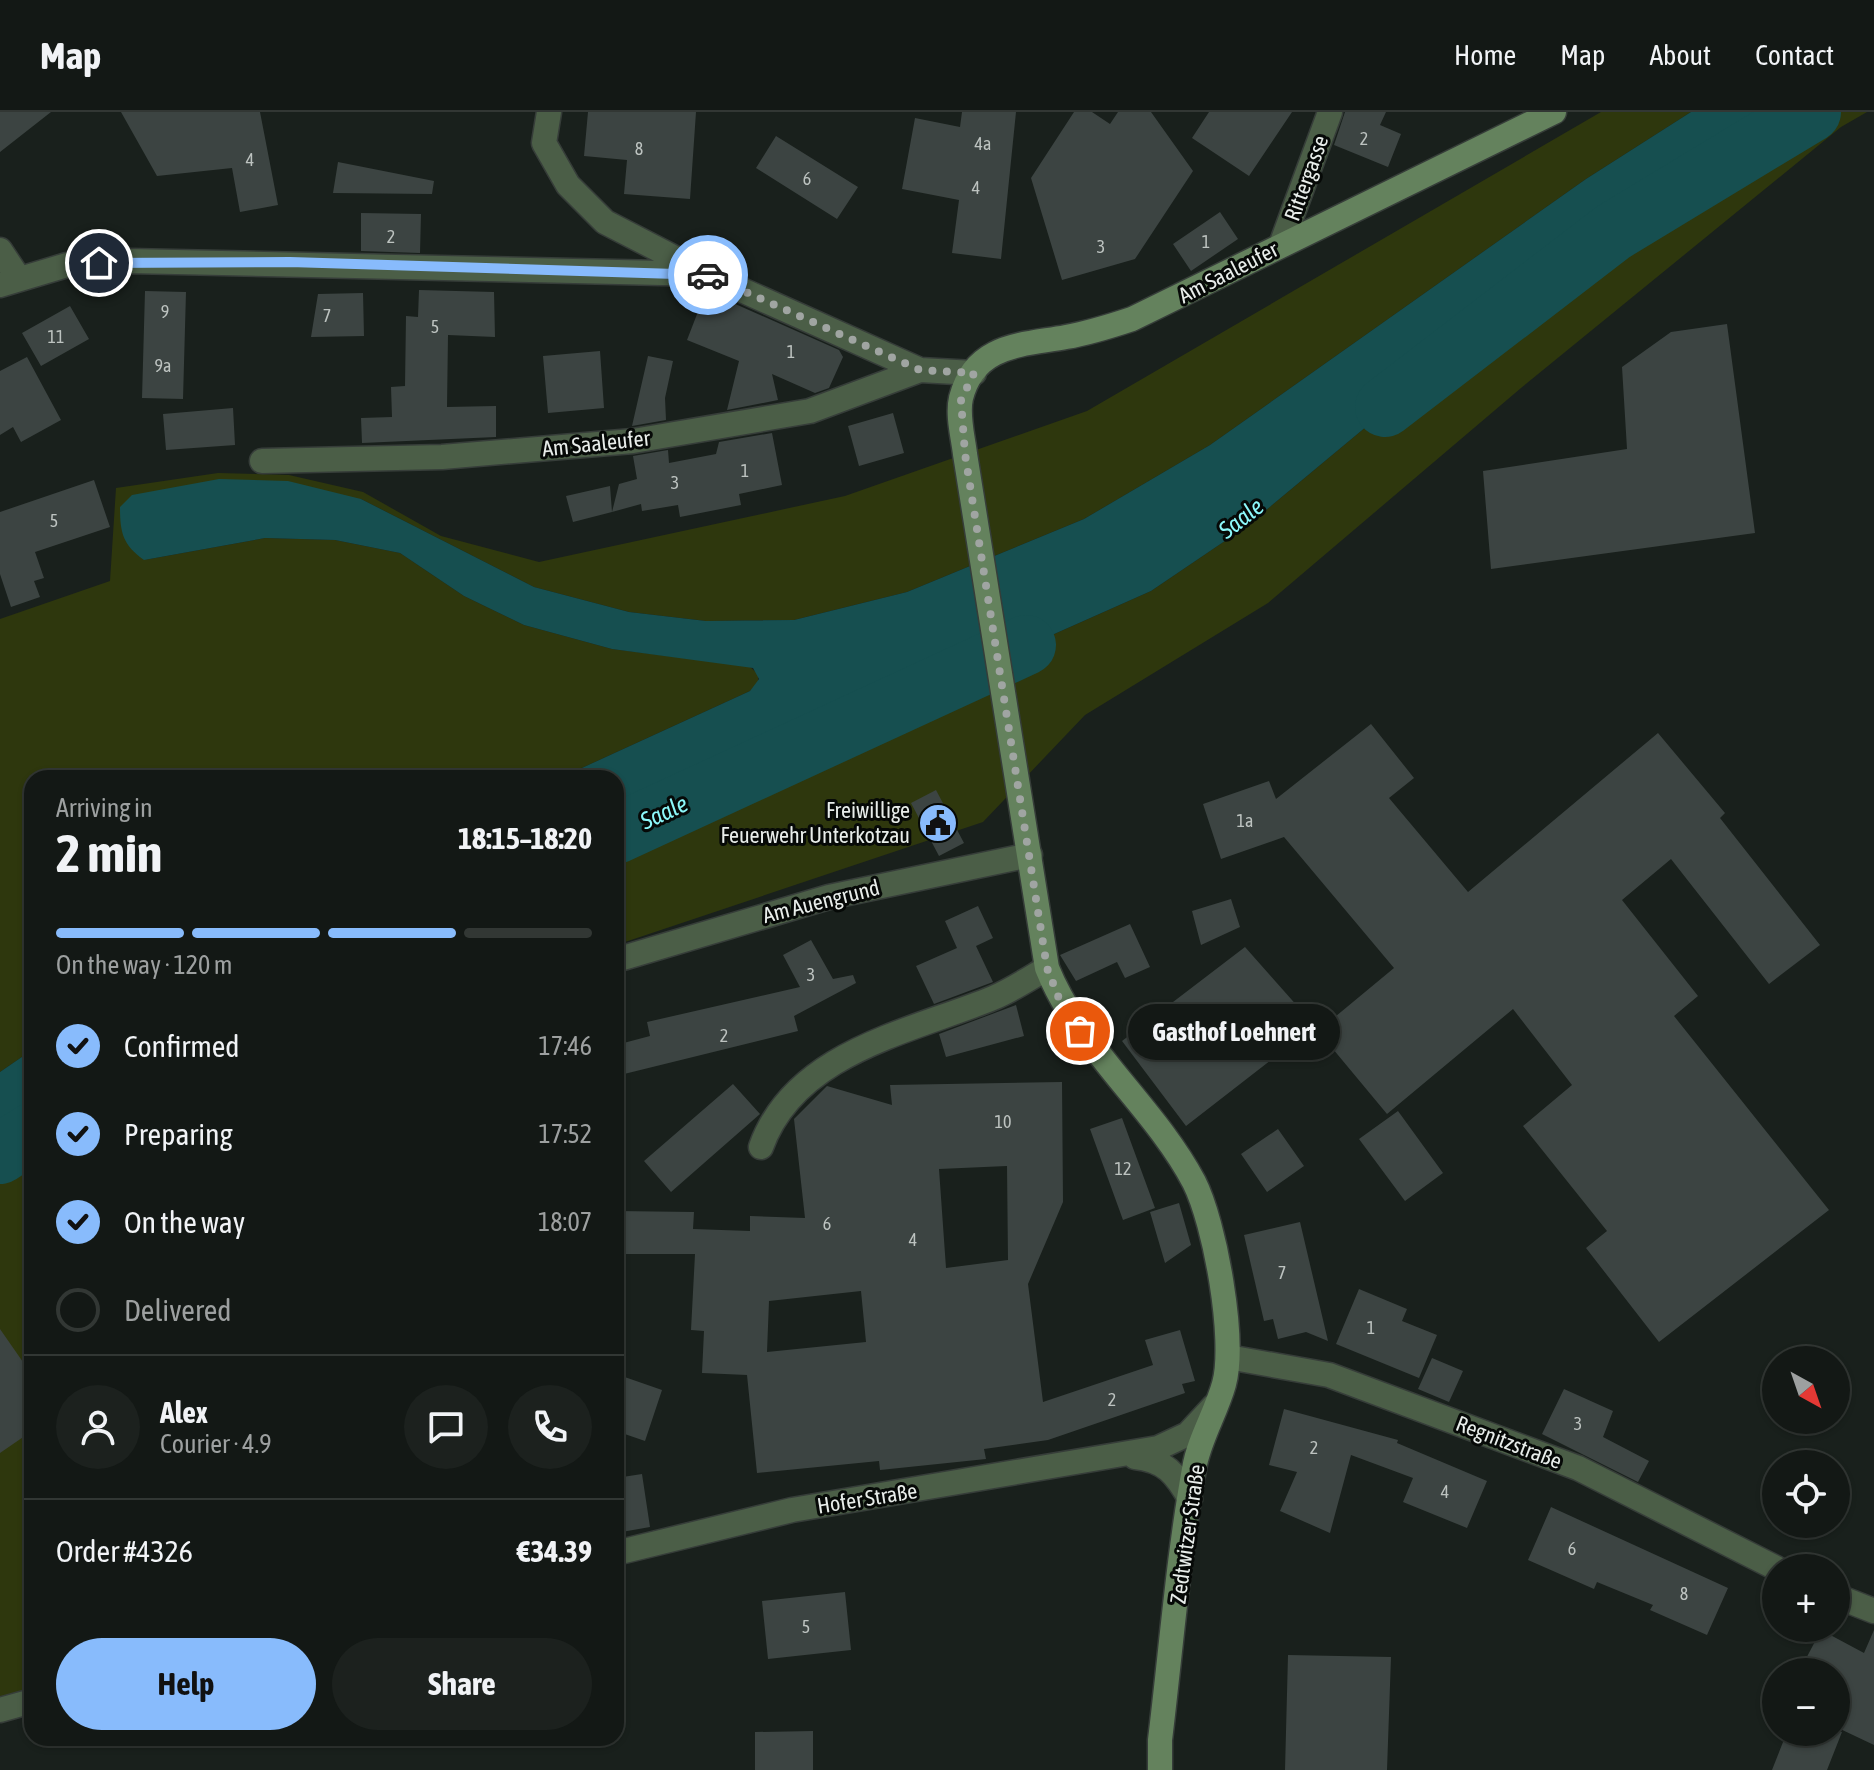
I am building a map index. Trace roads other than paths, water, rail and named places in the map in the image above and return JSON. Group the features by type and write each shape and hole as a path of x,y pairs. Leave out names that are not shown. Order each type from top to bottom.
{"street":[{"path":"549,112 544,143 568,185 605,222 706,274 920,370 974,373"},
{"name":"Rittergasse","path":"1281,245 1330,112"},
{"name":"Am Saaleufer","path":"974,373 1011,346 1094,332 1132,319 1554,112"},
{"path":"0,250 9,281 67,265 130,261 706,274"},
{"name":"Am Saaleufer","path":"262,461 442,457 633,441 810,411 920,370"},
{"name":"Zedtwitzer Straße","path":"974,373 961,400 965,454 1047,968 1060,1001 1080,1031 1178,1156 1195,1184 1216,1250 1228,1357 1220,1398 1194,1466 1160,1740 1160,1770"},
{"name":"Am Auengrund","path":"624,958 829,897 1030,855"},
{"path":"761,1147 784,1103 845,1058 885,1036 995,998 1047,968"},
{"name":"Regnitzstraße","path":"1228,1357 1329,1375 1578,1468 1762,1561"},
{"name":"Hofer Straße","path":"624,1551 792,1510 1158,1448 1188,1434 1220,1398"},
{"name":"Hofer Straße","path":"1121,1455 1155,1459 1170,1468 1190,1499"},
{"path":"1850,1602 1874,1611"},
{"path":"0,1710 24,1703"}],"water":[{"path":"1691,112 1779,112 1605,228 1247,526 1151,591 624,825 624,770 577,770 750,691 759,679 753,668 612,649 524,625 464,596 400,553 335,540 265,538 144,560 131,549 122,531 120,507 132,495 219,479 288,481 361,499 534,587 629,612 706,621 794,620 907,592 1084,519 1210,445 1586,179"},
{"path":"24,1056 24,1128 0,1145 0,1072"}],"waterway":[{"name":"Saale","path":"1385,407 1613,232 1811,112"},
{"name":"Saale","path":"624,830 1026,645"},
{"name":"Saale","path":"0,1154 24,1138"}],"place":[{"name":"Freiwillige Feuerwehr Unterkotzau","path":"938,823"},
{"name":"Gasthof Loehnert","path":"1080,1031"}]}
